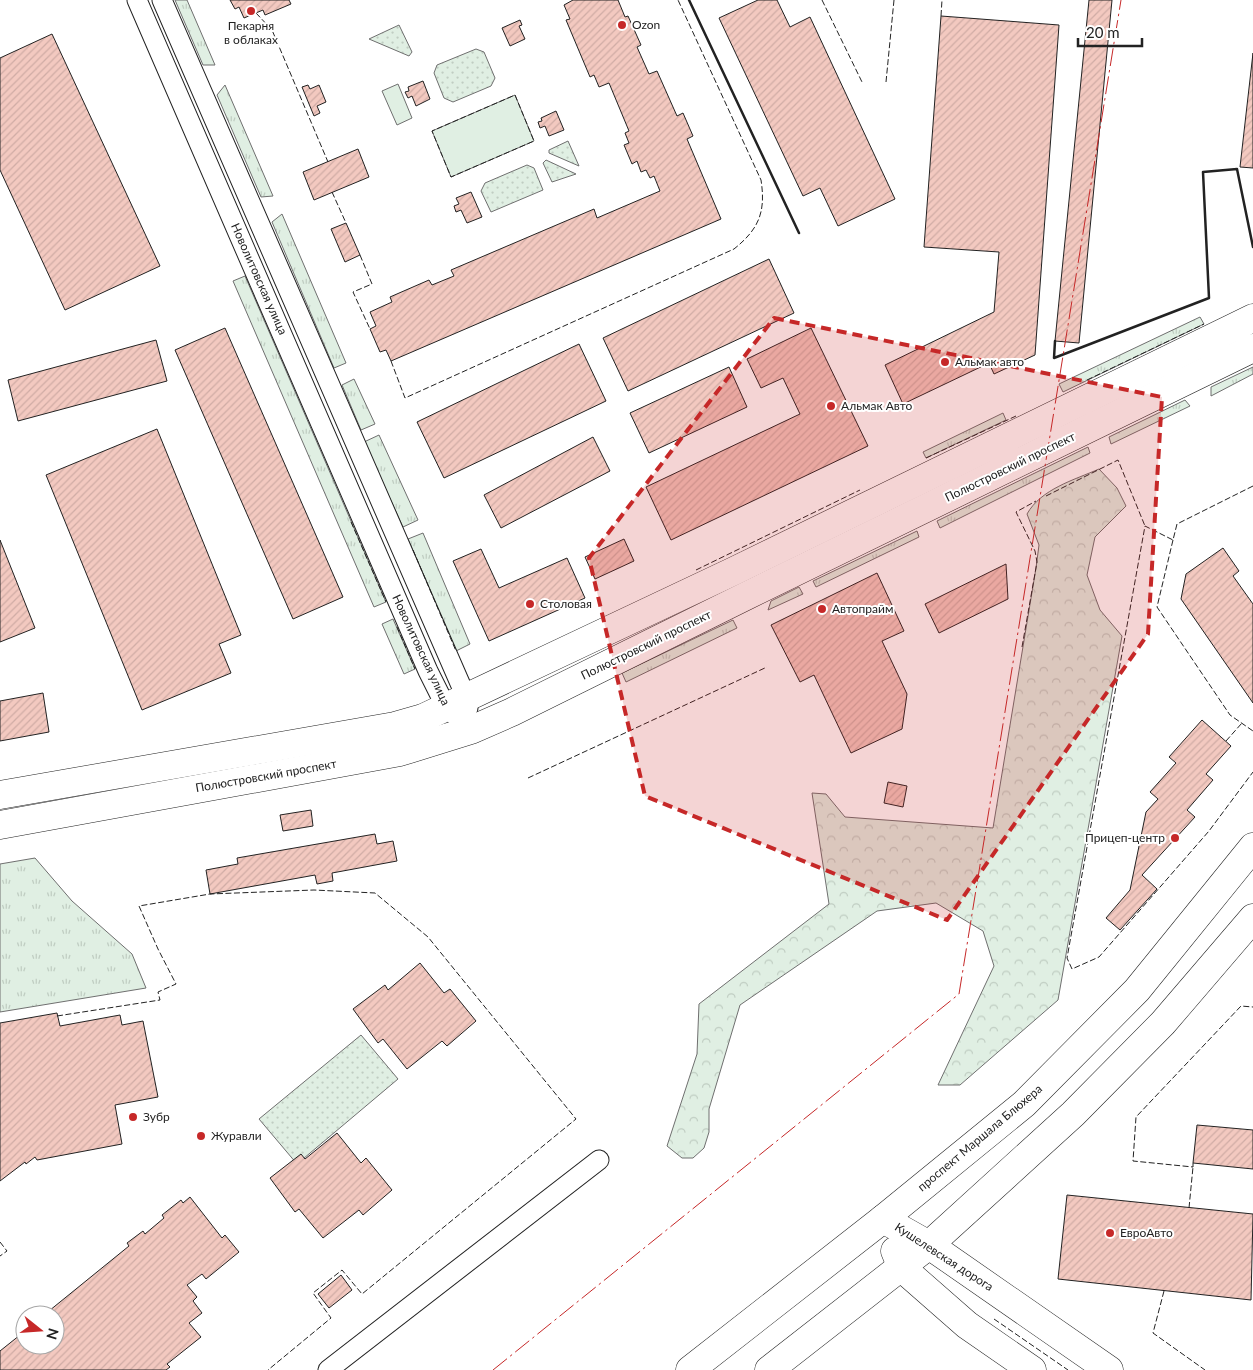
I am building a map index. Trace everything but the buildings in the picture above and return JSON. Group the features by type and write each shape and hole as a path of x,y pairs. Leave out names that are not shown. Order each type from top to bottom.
{"main road":[{"path":"0,796 395,726 423,718 805,537 1253,318"},
{"name":"Полюстровский проспект","path":"0,825 400,752 471,730 512,712 1253,348"},
{"name":"проспект Маршала Блюхера","path":"690,1370 883,1219 1024,1104 1131,997 1253,846"},
{"path":"769,1370 902,1268 1073,1114 1164,1022 1253,918"},
{"name":"Кушелевская дорога","path":"883,1219 929,1245 1109,1370"},
{"name":"Кушелевская дорога","path":"883,1219 902,1268 967,1325 1032,1370"}],"street":[{"name":"Новолитовская улица","path":"137,0 456,702 471,730"},
{"name":"Новолитовская улица","path":"162,0 456,702"},
{"path":"328,1370 599,1160"}],"highlighted area":[{"path":"774,318 1162,397 1148,634 947,920 645,796 589,558"}],"green space":[{"path":"175,0 187,0 215,65 203,65"},
{"path":"399,25 412,52 409,56 369,39"},
{"path":"476,49 484,52 495,78 491,86 453,102 444,98 434,73 437,65"},
{"path":"398,84 412,118 397,125 382,91"},
{"path":"225,85 273,196 261,197 217,95"},
{"path":"515,95 534,141 451,177 432,131"},
{"path":"568,141 579,166 549,153 549,150"},
{"path":"546,160 576,174 552,182 543,163"},
{"path":"527,165 534,168 543,190 491,212 481,191 485,183"},
{"path":"282,214 346,363 334,368 272,222"},
{"path":"245,276 386,602 374,607 233,281"},
{"path":"1200,317 1204,324 1063,392 1059,384"},
{"path":"1253,367 1253,374 1211,396 1211,387"},
{"path":"354,379 375,424 361,430 342,385"},
{"path":"1185,400 1190,406 1111,444 1109,437"},
{"path":"1003,413 1006,420 926,458 923,452"},
{"path":"379,435 418,520 403,527 364,442"},
{"path":"1088,447 1090,453 940,528 937,521"},
{"path":"1099,469 1117,488 1126,506 1095,537 1087,575 1100,610 1122,636 1058,1000 960,1085 938,1085 994,966 983,931 936,903 877,911 740,1005 709,1109 709,1132 704,1148 693,1158 682,1158 667,1146 697,1054 699,1004 829,904 812,793 826,794 845,817 993,828 1039,545 1027,514 1033,505 1049,492 1069,481"},
{"path":"917,531 919,537 816,587 813,581"},
{"path":"423,533 470,644 456,651 408,539"},
{"path":"799,587 803,594 768,610 771,601"},
{"path":"393,619 415,669 404,674 382,624"},
{"path":"733,620 737,628 626,682 622,673"},
{"path":"35,858 72,901 132,954 146,988 0,1012 0,864"},
{"path":"361,1035 398,1079 297,1164 259,1119"}],"fence":[{"path":"391,361 405,398 734,249 743,242 755,227 761,211 761,180 678,0"},
{"path":"822,0 862,82"},
{"path":"886,82 894,0"},
{"path":"941,16 942,0"},
{"path":"256,13 272,30 328,162"},
{"path":"515,95 534,141 451,177 432,131 515,95"},
{"path":"332,192 346,223"},
{"path":"360,255 372,284 353,292 370,329"},
{"path":"1087,380 1204,324"},
{"path":"926,458 1016,416"},
{"path":"1046,496 1118,460 1145,526"},
{"path":"1253,486 1177,524 1173,540 1145,526 1067,958 1072,969 1099,957 1209,831 1253,772"},
{"path":"696,570 860,490"},
{"path":"1022,647 1037,562 1035,551 1016,512 1036,501"},
{"path":"351,522 386,602"},
{"path":"1173,540 1157,607 1230,715 1253,731"},
{"path":"413,550 456,651"},
{"path":"397,627 415,669"},
{"path":"528,778 767,667"},
{"path":"1226,741 1242,723"},
{"path":"57,1016 160,1000 158,992 176,984 139,906 210,894 314,890 375,893 428,937 576,1119 362,1294 342,1270 313,1293 331,1318 268,1370"},
{"path":"1193,1163 1193,1167 1133,1161 1136,1117 1241,1006 1253,1007"},
{"path":"1189,1208 1193,1167"},
{"path":"0,1242 7,1251 0,1256"},
{"path":"1164,1291 1153,1333 1205,1370"},
{"path":"994,1319 1068,1370"}],"wall":[{"path":"689,0 799,233"},
{"path":"1055,341 1054,358 1209,298 1203,172 1237,169 1253,247"}],"power":[{"path":"493,1370 959,994 1121,0"}],"place":[{"name":"Пекарня в облаках","path":"251,11"},
{"name":"Ozon","path":"622,25"},
{"name":"Альмак авто","path":"945,362"},
{"name":"Альмак Авто","path":"831,406"},
{"name":"Столовая","path":"530,604"},
{"name":"Автопрайм","path":"822,609"},
{"name":"Прицеп-центр","path":"1175,838"},
{"name":"Зубр","path":"133,1117"},
{"name":"Журавли","path":"201,1136"},
{"name":"ЕвроАвто","path":"1110,1233"}]}
